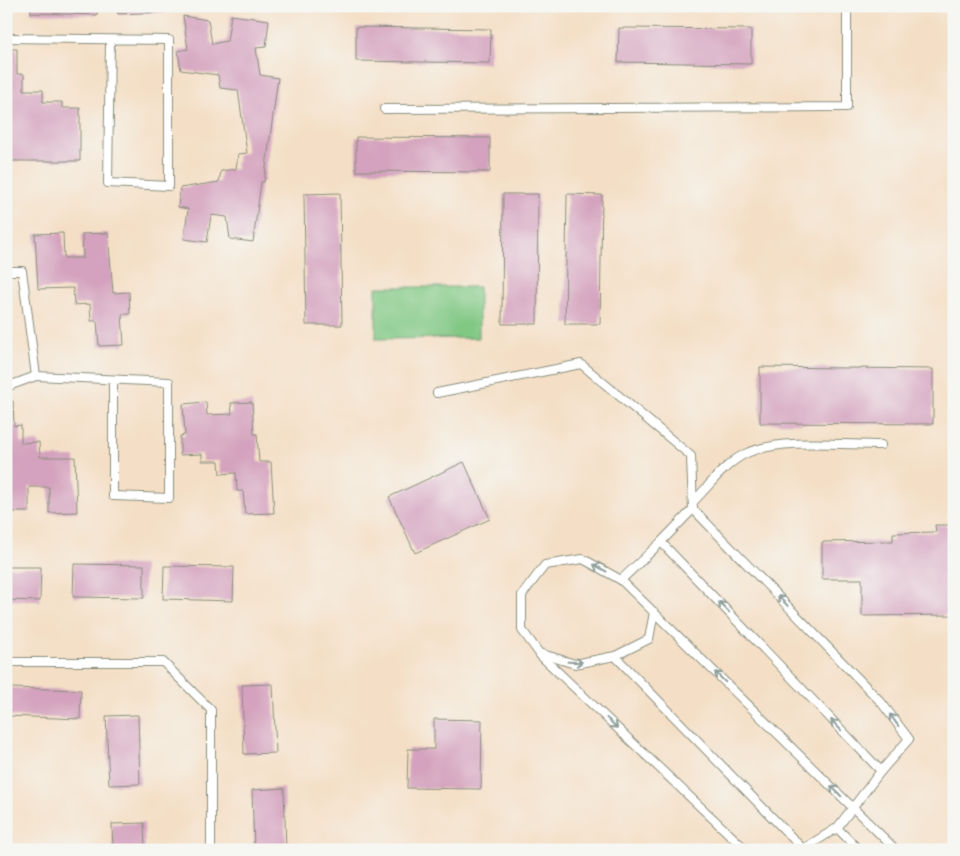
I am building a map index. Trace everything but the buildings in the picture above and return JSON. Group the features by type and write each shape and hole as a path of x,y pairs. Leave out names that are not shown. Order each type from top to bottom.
{"lane":[{"path":"384,109 847,107 847,6"},
{"path":"6,38 169,40 169,186 108,183 110,40"},
{"path":"6,271 22,271 36,376"},
{"path":"437,393 581,364 691,456 693,505 881,702 908,740 851,807 837,828 802,849 615,656"},
{"path":"6,387 36,376 169,382 169,498 113,496 113,380"},
{"path":"621,580 661,542 734,462 752,451 780,445 881,445"},
{"path":"661,542 881,771"},
{"path":"746,850 539,653 522,630 522,595 545,565 583,559 621,580 896,850"},
{"path":"539,653 575,664 615,656 649,639 654,612"},
{"path":"6,662 163,662 211,710 211,850"},
{"path":"837,828 859,850"}],"green space":[{"path":"376,287 479,287 479,338 376,339"}]}
